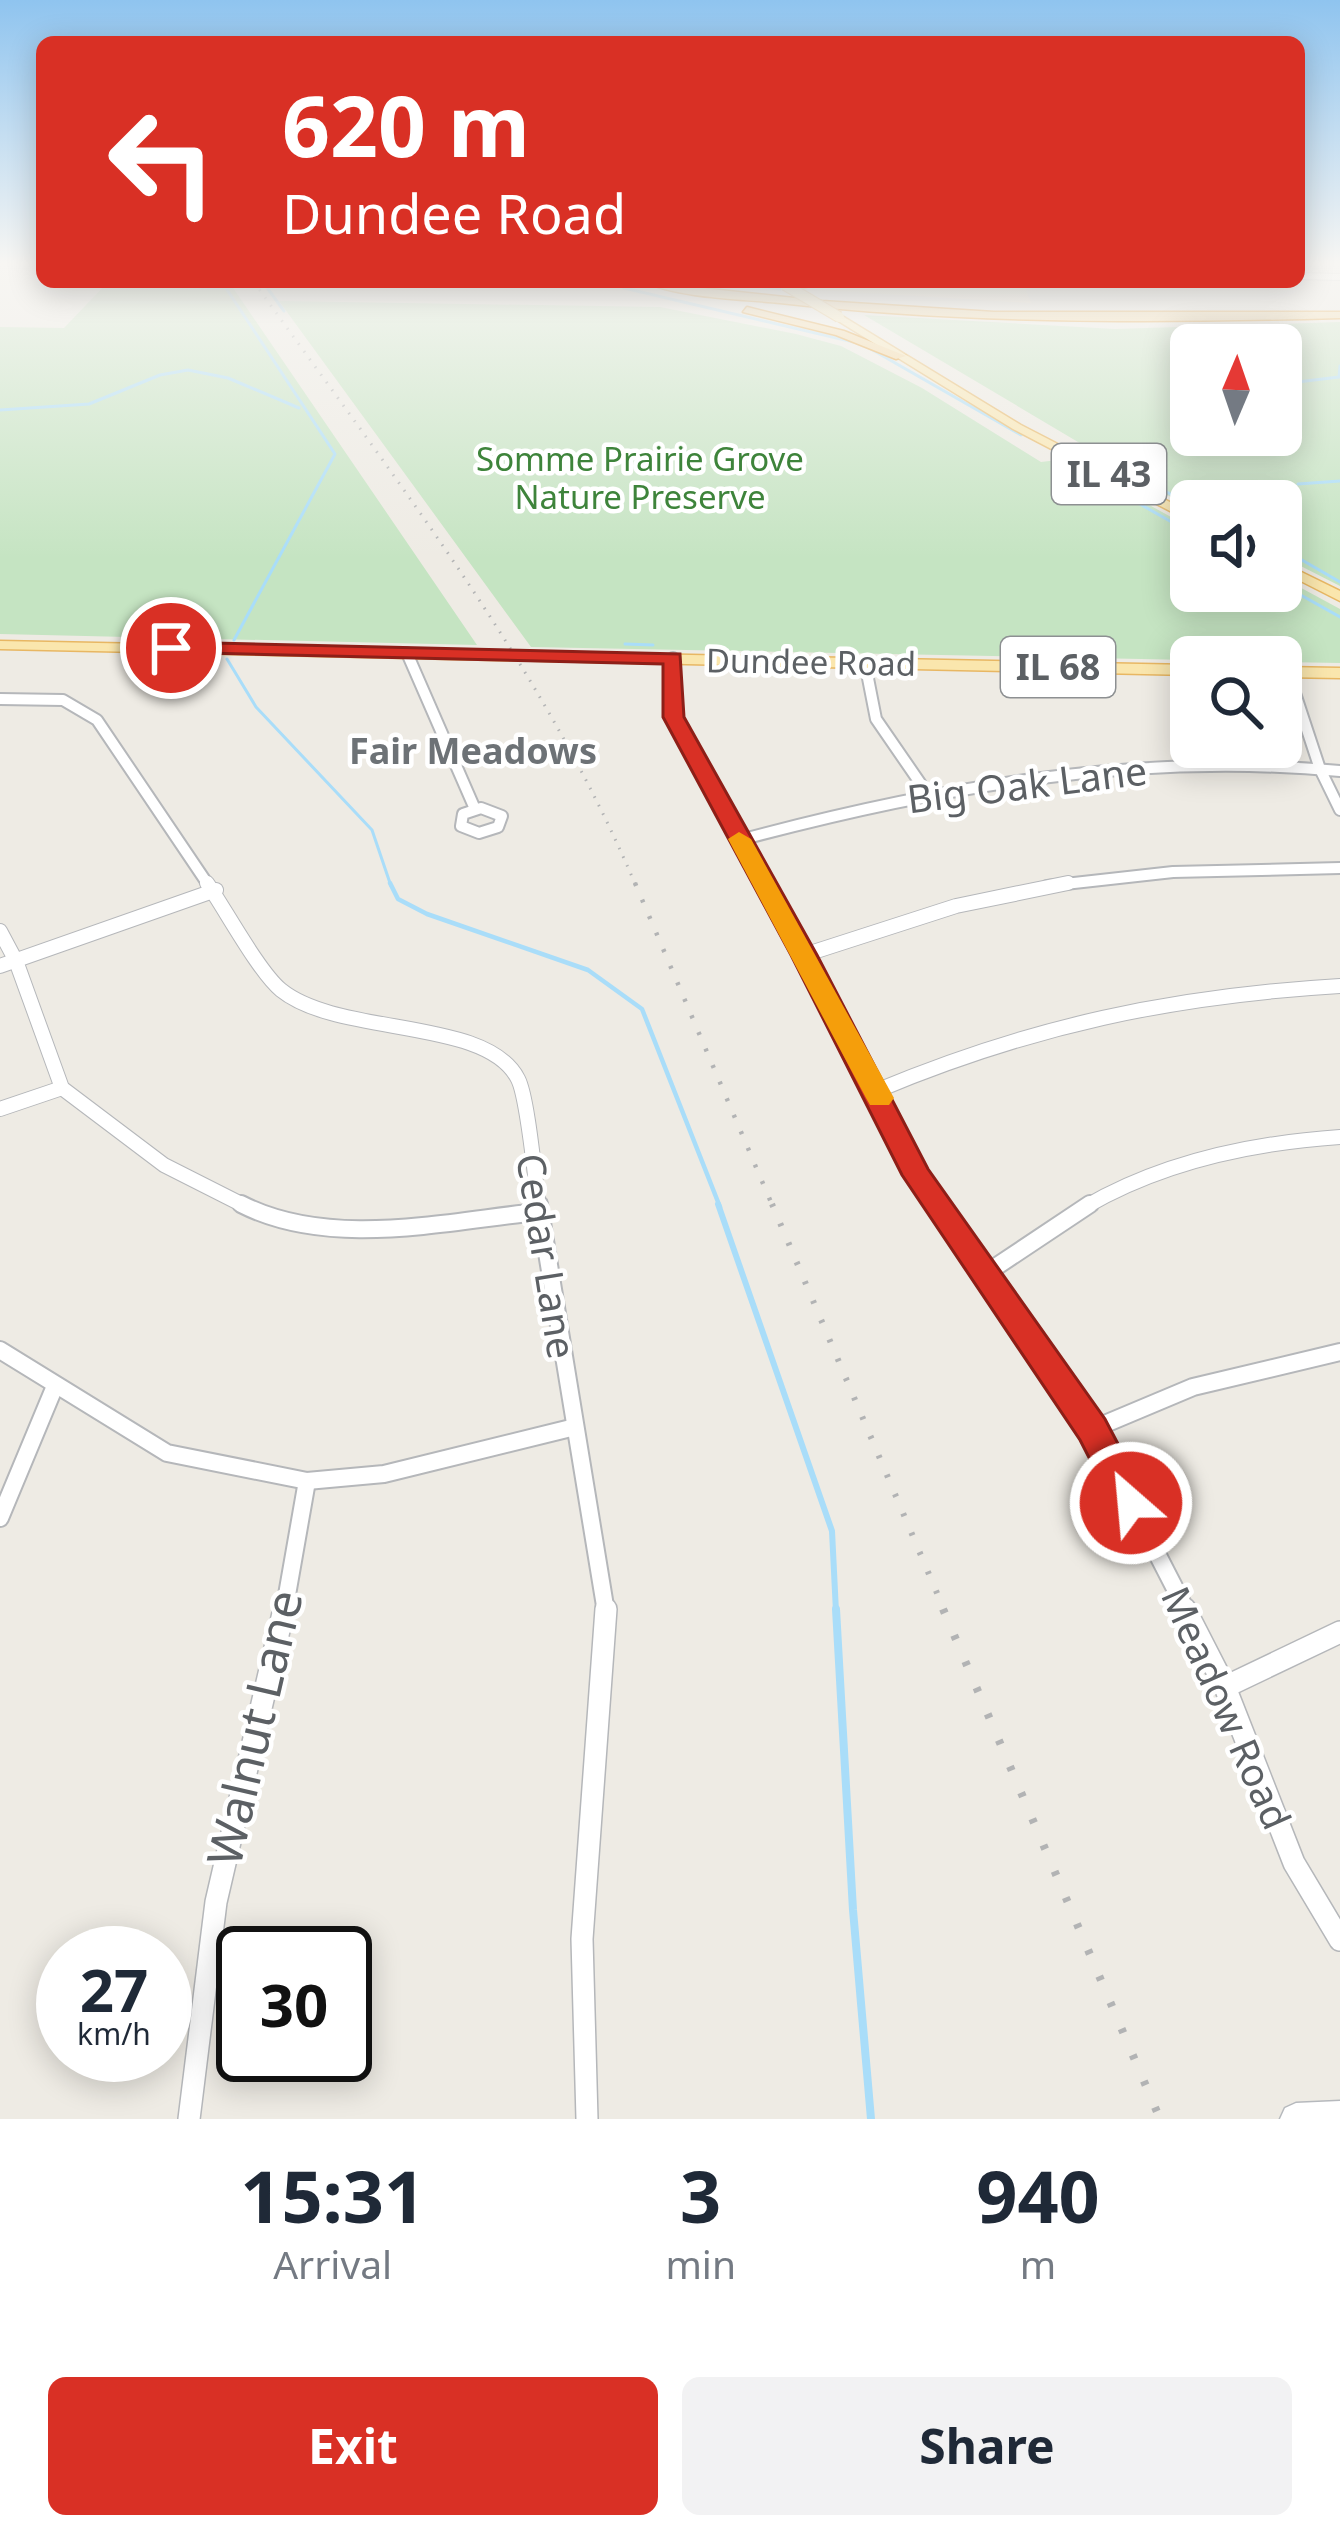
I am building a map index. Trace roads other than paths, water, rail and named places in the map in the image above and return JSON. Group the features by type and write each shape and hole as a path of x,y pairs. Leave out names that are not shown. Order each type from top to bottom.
{"main road":[{"name":"IL 43","path":"910,362 1170,507"},
{"name":"IL 43","path":"923,362 993,403 1027,430"},
{"path":"1302,577 1340,597"},
{"name":"Dundee Road","path":"0,644 1170,670"},
{"path":"1302,672 1340,673"}],"street":[{"path":"407,653 475,809"},
{"name":"Meadow Road","path":"673,658 673,717 804,955 917,1175 1093,1430 1226,1688 1294,1863 1340,1940"},
{"path":"865,663 866,699 876,726 927,793"},
{"name":"Cedar Lane","path":"0,699 63,700 98,720 279,989 334,1018 434,1033 485,1048 518,1078 606,1611 582,1939 587,2119"},
{"path":"1302,720 1340,811"},
{"name":"Big Oak Lane","path":"740,840 927,793 1101,771 1209,765 1340,772"},
{"path":"804,955 920,915 1049,886 1210,868 1340,868"},
{"path":"8,963 216,890"},
{"path":"0,931 8,963 62,1088 164,1165 272,1220 332,1228 393,1227 537,1212"},
{"path":"876,1091 992,1044 1147,1006 1270,989 1340,986"},
{"path":"0,1109 62,1088"},
{"path":"988,1272 1068,1218 1131,1184 1221,1156 1340,1137"},
{"path":"0,1350 167,1453 307,1481 428,1465 575,1427"},
{"path":"1093,1430 1193,1387 1340,1352"},
{"path":"0,1518 55,1386"},
{"name":"Walnut Lane","path":"189,2119 216,1902 273,1673 307,1481"},
{"path":"1226,1688 1340,1632"},
{"path":"1296,2119 1340,2117"}],"waterway":[{"path":"234,640 335,454 274,362"},
{"path":"893,362 1021,435"},
{"path":"1302,381 1339,377 1340,366"},
{"path":"0,410 89,404 160,375 188,370 228,378 299,408"},
{"path":"1064,461 1170,521"},
{"path":"1146,481 1170,494"},
{"path":"1302,484 1340,481"},
{"path":"1302,560 1340,582"},
{"path":"1302,596 1340,617"},
{"path":"625,644 653,645"},
{"path":"227,659 256,707 372,830 391,886"},
{"path":"390,883 398,899 427,914 588,970 642,1009 720,1207"},
{"path":"718,1204 832,1531 836,1612"},
{"path":"836,1609 853,1910 871,2119"}],"railway":[{"path":"312,362 511,649 599,805 636,886"},
{"path":"635,883 773,1207"},
{"path":"772,1204 945,1612"},
{"path":"943,1609 1160,2119"}],"district":[{"name":"Fair Meadows","path":"473,751"}],"park label":[{"name":"Somme Prairie Grove Nature Preserve","path":"640,478"}]}
